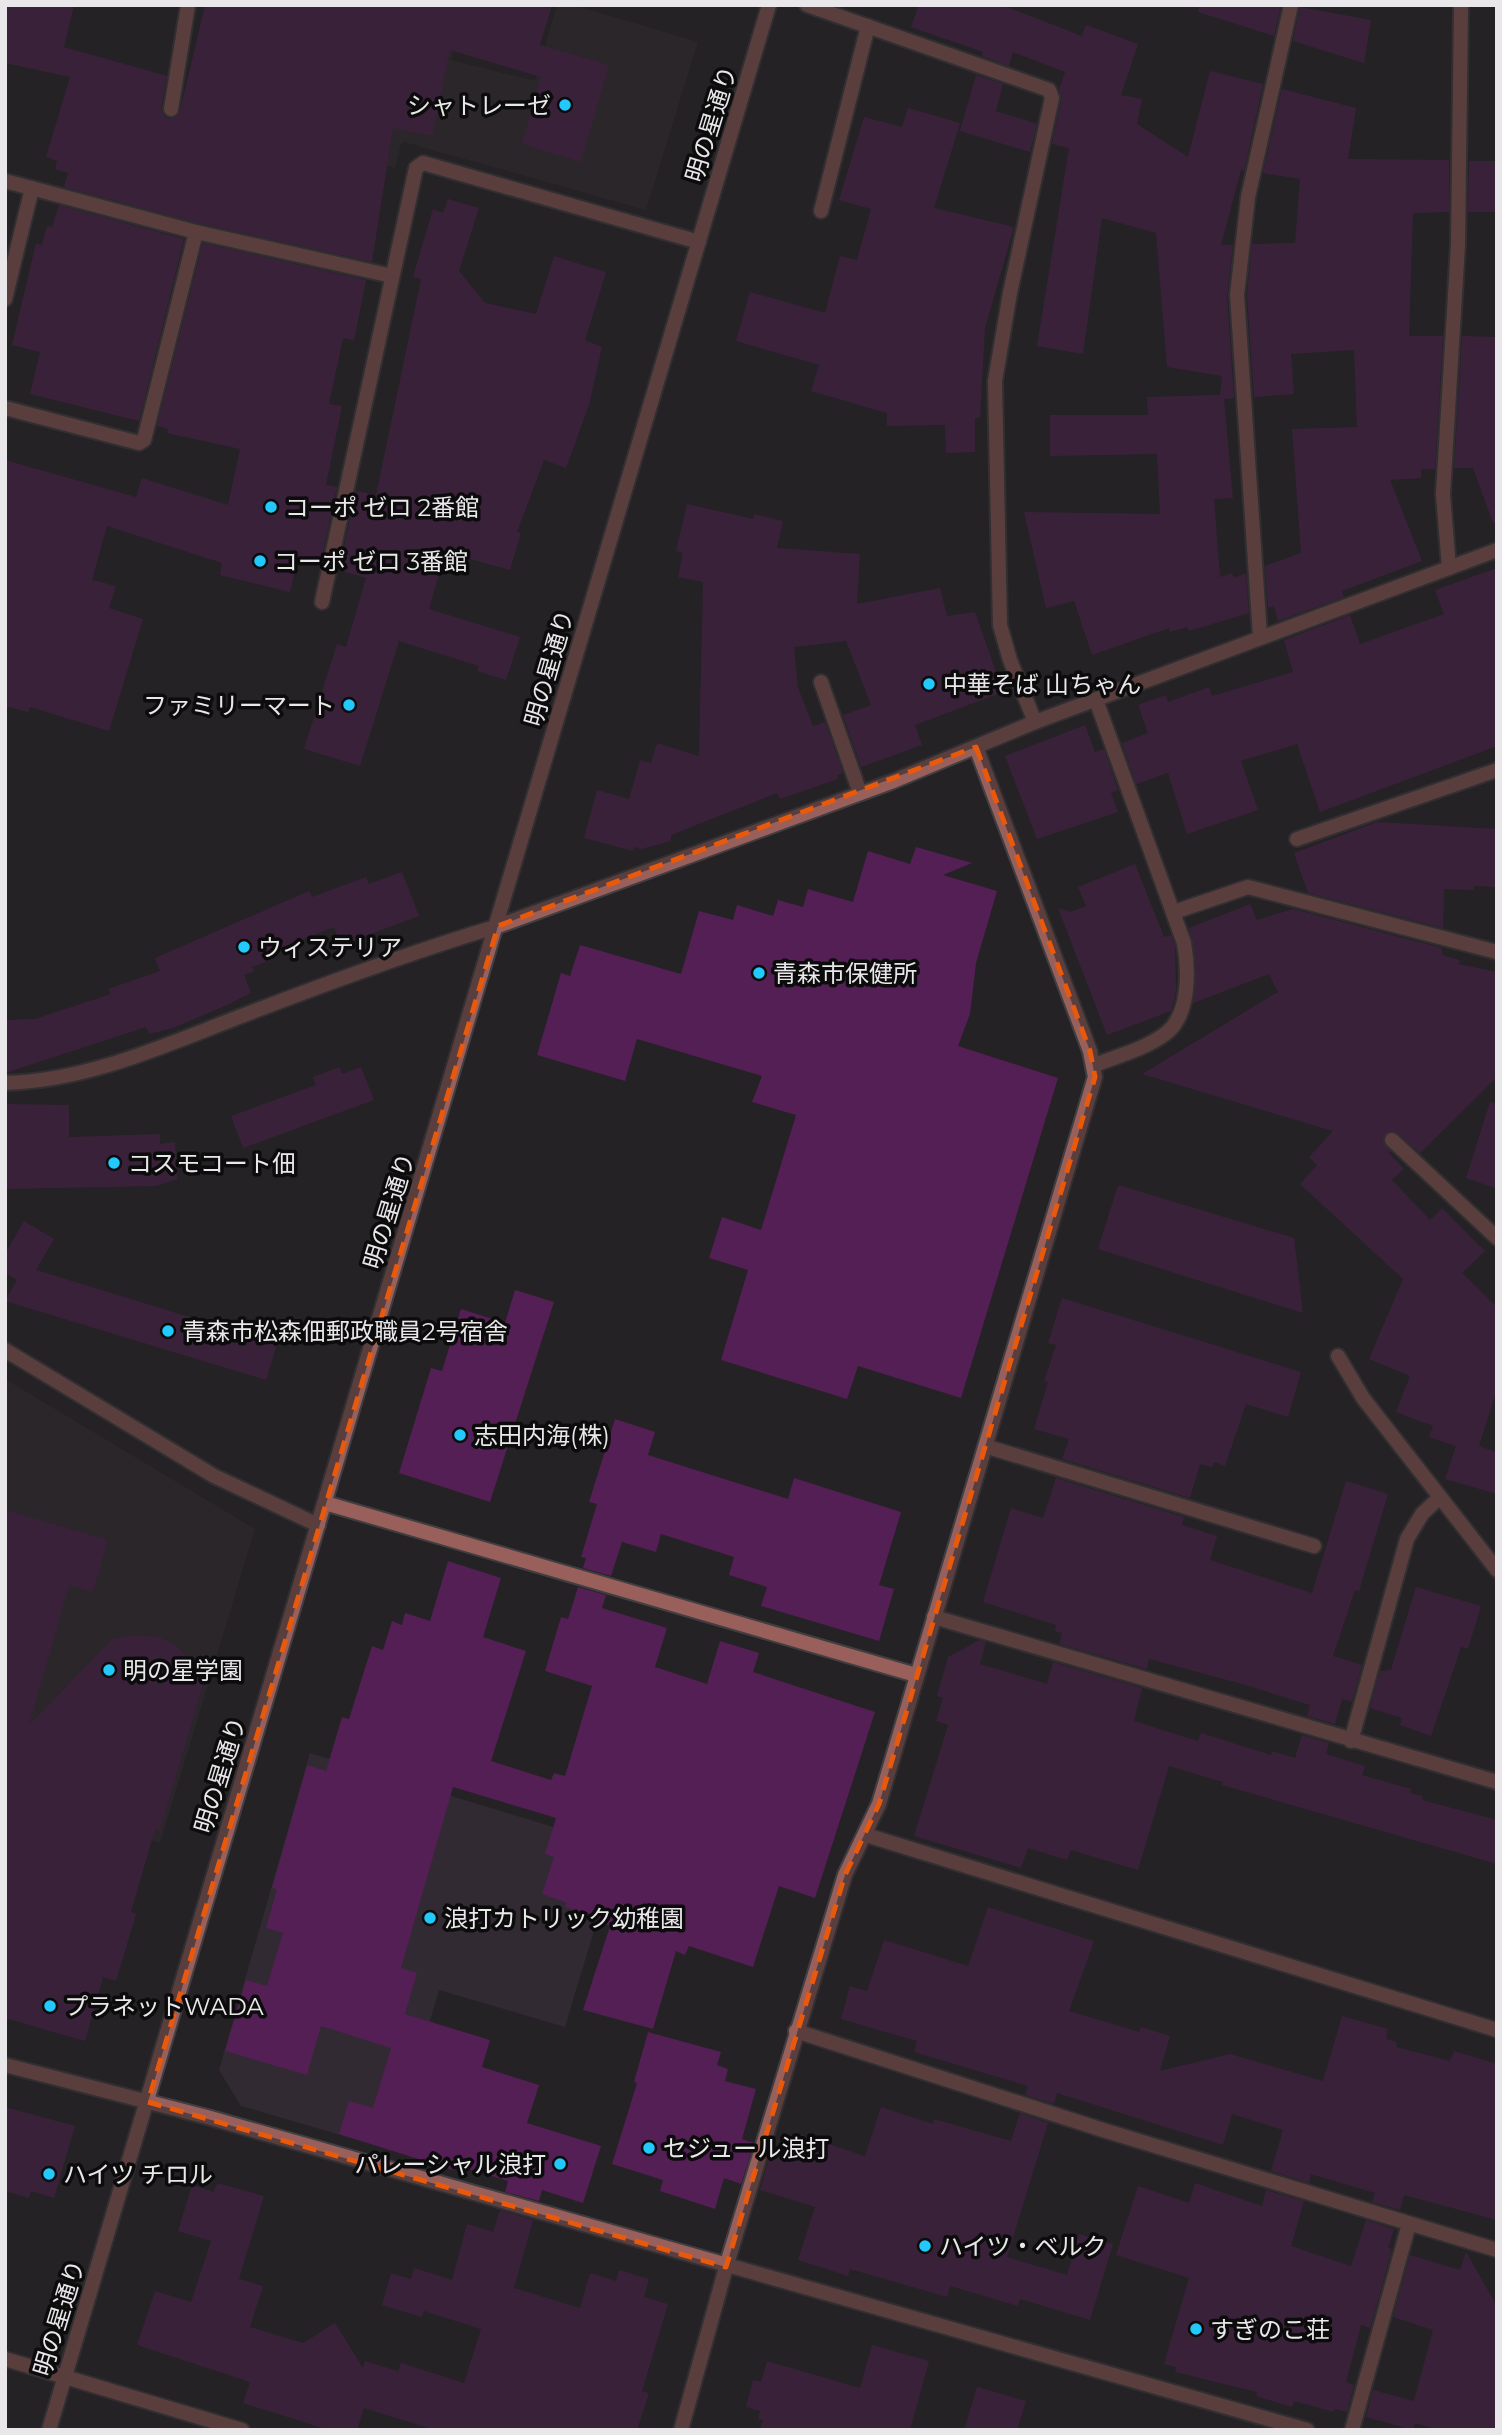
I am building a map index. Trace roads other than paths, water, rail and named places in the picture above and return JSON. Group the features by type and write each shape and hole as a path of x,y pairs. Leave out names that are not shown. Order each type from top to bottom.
{"street":[{"path":"171,109 188,5"},
{"name":"明の星通り","path":"49,2430 498,926 769,5"},
{"path":"807,5 1049,90 1052,98 1010,293 995,392 1000,625 1010,660 1035,722"},
{"path":"1260,636 1237,295 1248,197 1291,5"},
{"path":"1449,568 1443,494 1458,245 1461,5"},
{"path":"821,211 867,26"},
{"path":"323,602 416,168 423,163 699,242"},
{"path":"5,181 196,232 392,276"},
{"path":"5,299 32,188"},
{"path":"5,408 139,443 144,440 196,232"},
{"path":"5,1083 47,1079 142,1054 438,944 498,926 860,793 1035,722 1260,636 1497,550"},
{"path":"821,682 860,793"},
{"path":"1095,1065 1157,1039 1174,1025 1187,979 1186,951 1174,912 1096,700"},
{"path":"681,2430 796,2031 845,1875 879,1804 1090,1100 1095,1065 976,747"},
{"path":"1297,839 1497,770"},
{"path":"1174,912 1248,887 1497,952"},
{"path":"1392,1140 1497,1238"},
{"path":"5,1350 214,1476 318,1525"},
{"path":"1338,1356 1363,1398 1497,1570"},
{"path":"988,1447 1314,1546"},
{"path":"1351,1741 1407,1539 1422,1514 1439,1498"},
{"path":"325,1503 916,1675"},
{"path":"934,1617 1497,1782"},
{"path":"866,1835 1497,2030"},
{"path":"796,2031 1497,2250"},
{"path":"5,2065 148,2102 1307,2430"},
{"path":"1352,2430 1409,2224"},
{"path":"5,2359 242,2430"}],"place":[{"name":"シャトレーゼ","path":"565,105"},
{"name":"コーポ ゼロ 2番館","path":"271,507"},
{"name":"コーポ ゼロ 3番館","path":"260,561"},
{"name":"中華そば 山ちゃん","path":"929,684"},
{"name":"ファミリーマート","path":"349,705"},
{"name":"ウィステリア","path":"244,947"},
{"name":"青森市保健所","path":"759,973"},
{"name":"コスモコート佃","path":"114,1163"},
{"name":"青森市松森佃郵政職員2号宿舎","path":"168,1331"},
{"name":"志田内海(株)","path":"460,1435"},
{"name":"明の星学園","path":"109,1670"},
{"name":"浪打カトリック幼稚園","path":"430,1918"},
{"name":"プラネットWADA","path":"50,2006"},
{"name":"セジュール浪打","path":"649,2148"},
{"name":"パレーシャル浪打","path":"560,2164"},
{"name":"ハイツ チロル","path":"49,2174"},
{"name":"ハイツ・ベルク","path":"925,2246"},
{"name":"すぎのこ荘","path":"1196,2329"}]}
